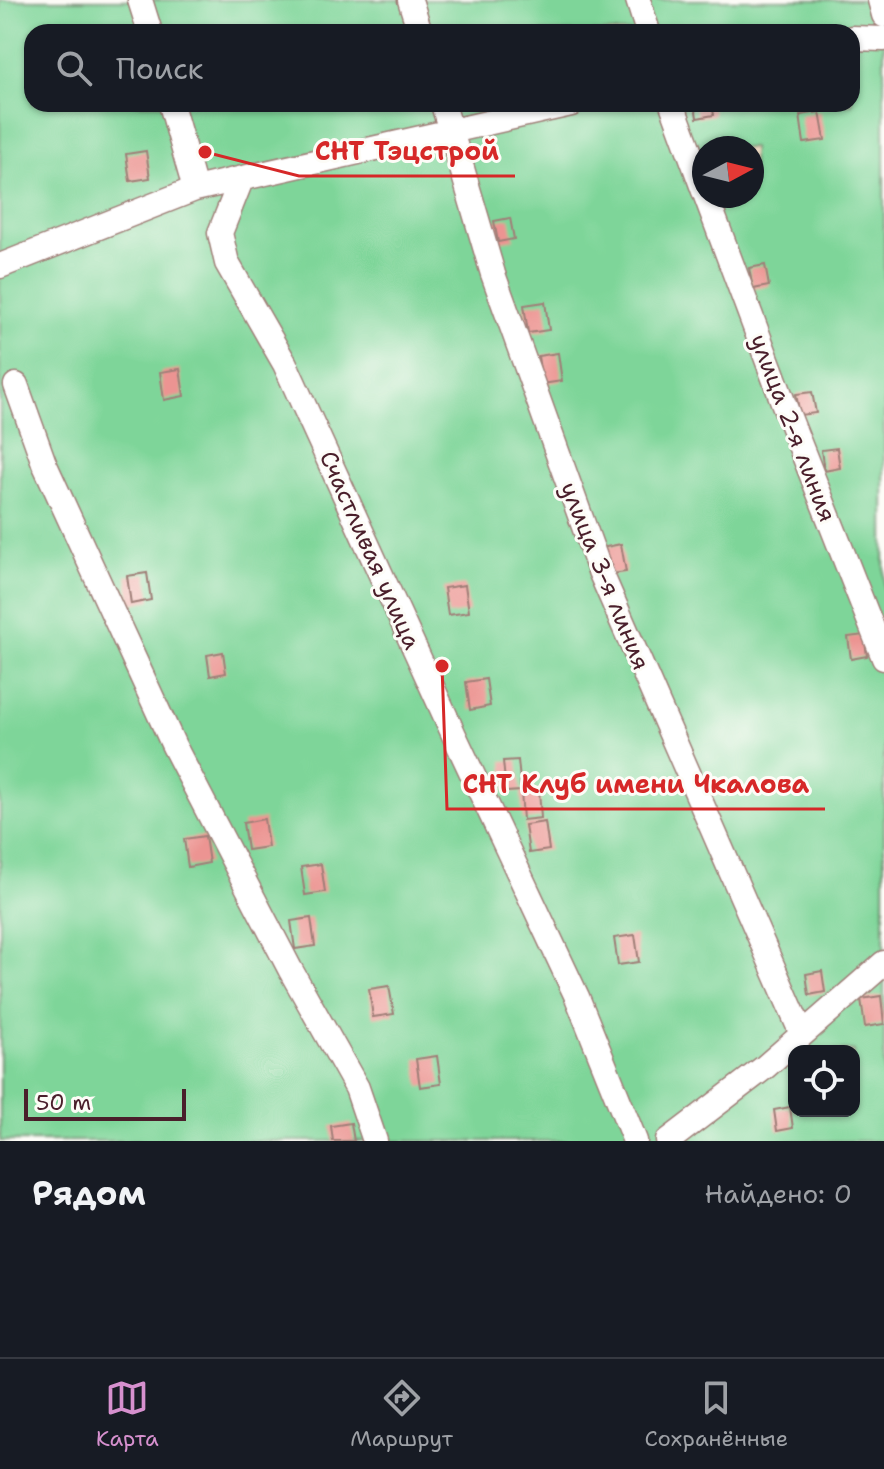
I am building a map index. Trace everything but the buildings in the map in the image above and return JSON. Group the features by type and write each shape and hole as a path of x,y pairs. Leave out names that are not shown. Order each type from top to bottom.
{"street":[{"path":"140,0 148,24"},
{"path":"410,0 418,24"},
{"path":"638,0 646,24"},
{"path":"880,0 884,15"},
{"path":"860,38 884,39"},
{"path":"173,112 195,189"},
{"name":"улица 3-я линия","path":"446,112 493,274 600,571 802,1034"},
{"path":"1,262 195,189 533,112"},
{"name":"улица 2-я линия","path":"675,112 692,158"},
{"name":"Счастливая улица","path":"241,180 220,233 227,263 285,364 577,997 635,1141"},
{"name":"улица 2-я линия","path":"711,208 884,658"},
{"path":"16,385 44,463 174,746 290,969 357,1088 375,1141"},
{"path":"668,1141 765,1067 884,963"}],"green space":[{"path":"0,0 884,0 884,1141 0,1141"}],"place":[{"name":"СНТ Тэцстрой","path":"205,152"},
{"name":"СНТ Клуб имени Чкалова","path":"442,666"}]}
